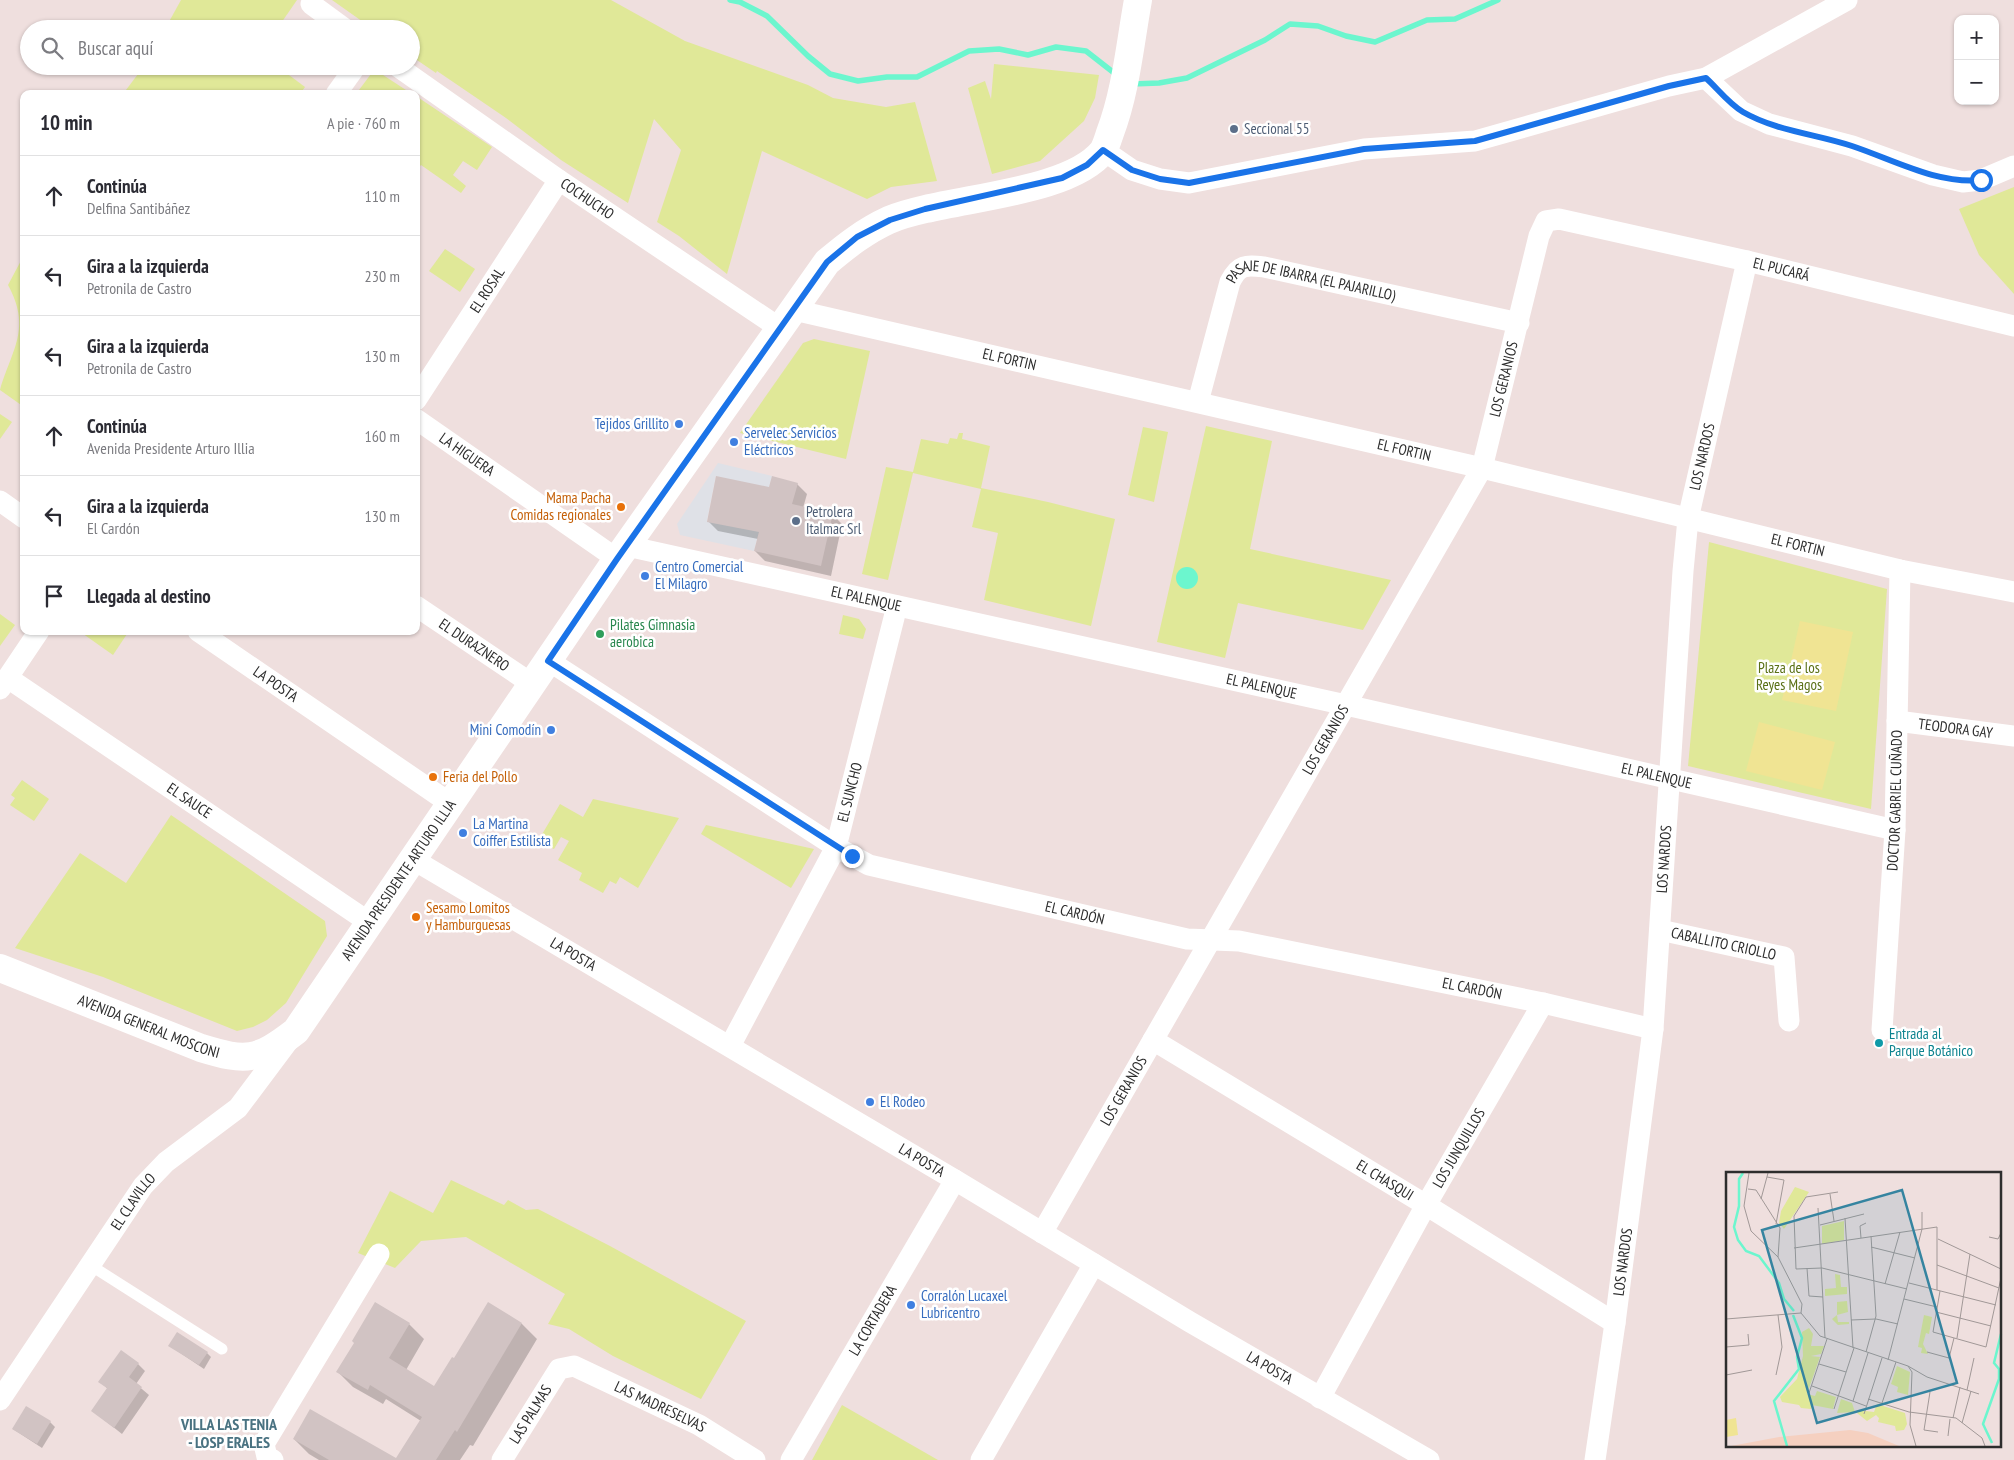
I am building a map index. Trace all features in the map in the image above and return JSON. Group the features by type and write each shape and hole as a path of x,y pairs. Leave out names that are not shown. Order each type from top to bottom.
{"main road":[{"path":"1103,150 1118,112 1138,0"},
{"name":"AVENIDA PRESIDENTE ARTURO ILLIA","path":"296,1031 622,552 827,262 857,237 890,220 925,209 1062,178 1087,165 1103,150"},
{"name":"AVENIDA GENERAL MOSCONI","path":"0,968 201,1048 226,1055 249,1056 265,1053 296,1031"}],"street":[{"path":"1103,150 1132,170 1160,179 1189,183 1364,149 1475,141 1669,86 1706,78 1847,0"},
{"path":"311,4 333,20"},
{"path":"339,90 350,75"},
{"name":"COCHUCHO","path":"410,75 559,180 787,319"},
{"path":"1706,78 1741,111 1769,124 1852,146 1933,175 1963,182 1981,180 2014,166"},
{"name":"EL ROSAL","path":"420,394 559,180"},
{"name":"EL PUCARÁ","path":"1546,220 1559,219 2014,326"},
{"name":"LOS GERANIOS","path":"1042,1233 1482,468 1539,236 1546,220"},
{"name":"LOS NARDOS","path":"1595,1460 1654,1030 1683,571 1688,519 1746,262"},
{"name":"PASAJE DE IBARRA (EL PAJARILLO)","path":"1198,402 1230,282 1235,272 1246,265 1264,267 1519,323"},
{"name":"EL FORTIN","path":"787,319 1198,402 1482,468 1900,570 2014,592"},
{"name":"LA HIGUERA","path":"420,421 622,552"},
{"path":"0,501 20,515"},
{"name":"EL PALENQUE","path":"622,552 897,606 1895,830"},
{"name":"DOCTOR GABRIEL CUÑADO","path":"1882,1030 1895,830 1900,570"},
{"name":"EL SUNCHO","path":"730,1046 836,847 897,606"},
{"name":"EL DURAZNERO","path":"420,609 532,684"},
{"path":"4,684 36,635"},
{"name":"LA POSTA","path":"204,635 451,804"},
{"name":"EL CARDÓN","path":"548,661 836,847 869,865 1187,939 1239,941 1543,1003 1654,1030"},
{"name":"EL SAUCE","path":"4,684 370,923"},
{"name":"TEODORA GAY","path":"1897,720 2014,736"},
{"name":"LA POSTA","path":"414,860 1320,1398 1429,1460"},
{"name":"CABALLITO CRIOLLO","path":"1660,930 1784,957 1789,1021"},
{"name":"LOS JUNQUILLOS","path":"1320,1398 1426,1205 1543,1003"},
{"name":"EL CLAVILLO","path":"0,1400 143,1186 166,1162 238,1108 296,1031"},
{"name":"EL CHASQUI","path":"1153,1040 1426,1205 1615,1323"},
{"name":"LA CORTADERA","path":"791,1460 955,1180"},
{"path":"273,1460 267,1457 264,1444 379,1254"},
{"path":"981,1460 1094,1264"},
{"name":"LAS MADRESELVAS","path":"559,1369 574,1366 699,1425 745,1458"},
{"name":"LAS PALMAS","path":"502,1460 559,1369"}],"lane":[{"path":"90,1265 222,1349"}],"shaded area":[{"path":"718,463 772,476 766,499 716,476 707,521 745,529 762,520 754,551 680,535 677,524"},
{"path":"1187,567 1195,570 1198,578 1195,586 1187,589 1179,586 1176,578 1179,570"}],"green space":[{"path":"181,0 297,0 283,20 170,20"},
{"path":"332,0 611,0 685,41 808,85 833,98 886,107 915,102 937,181 891,187 867,199 762,151 727,274 679,236 657,222 681,150 654,119 628,203 561,160 506,118 437,71 436,73 420,62 420,20 360,20"},
{"path":"994,64 1099,75 1095,98 1084,121 1040,161 992,174 968,88 985,81 991,99"},
{"path":"137,75 289,75 305,87 303,90 126,90"},
{"path":"370,75 383,75 406,90 359,90"},
{"path":"420,99 492,147 477,170 463,161 453,175 466,186 461,193 421,165 420,166"},
{"path":"2014,187 2014,294 1979,255 1959,209"},
{"path":"445,249 475,269 460,292 429,271"},
{"path":"20,262 20,404 0,390 18,339 19,327 19,314 8,285"},
{"path":"814,339 870,351 846,459 740,433 803,343"},
{"path":"0,414 12,422 0,439"},
{"path":"1206,426 1272,441 1250,549 1391,580 1363,630 1238,603 1225,658 1157,642"},
{"path":"1143,427 1168,432 1154,502 1128,495"},
{"path":"959,433 963,433 962,439 990,446 981,488 1115,519 1091,626 984,600 998,533 972,527 981,489 913,473 888,580 862,574 886,467 913,472 921,439 948,444 950,438 957,439"},
{"name":"Plaza de los Reyes Magos","path":"1709,542 1887,589 1871,809 1688,766"},
{"path":"0,614 15,625 0,646"},
{"path":"843,615 859,619 866,629 863,639 839,634"},
{"path":"1800,621 1853,632 1836,711 1782,700"},
{"path":"85,635 126,635 113,655"},
{"path":"1759,722 1835,742 1822,790 1746,771"},
{"path":"22,780 49,799 34,821 10,805 15,798 11,795"},
{"path":"593,799 679,818 638,888 620,877 616,884 610,881 603,893 579,880 582,873 558,860 569,841 561,837 554,849 538,841 560,804 583,817"},
{"path":"171,815 325,921 327,936 286,1003 267,1020 253,1027 237,1031 103,977 15,948 80,853 126,883"},
{"path":"706,825 814,849 791,888 701,834"},
{"path":"451,1180 504,1205 508,1200 526,1210 538,1209 610,1246 746,1321 701,1399 613,1356 569,1329 548,1324 565,1294 466,1237 421,1241 395,1268 358,1253 390,1191 433,1213"},
{"path":"842,1405 938,1460 812,1460"}],"building":[{"name":"Petrolera Italmac Srl","path":"716,476 769,487 772,476 798,483 792,504 833,513 821,566 754,551 759,532 707,522"},
{"path":"375,1302 410,1323 389,1358 434,1386 452,1357 454,1358 488,1302 522,1323 457,1432 455,1430 436,1460 329,1460 293,1439 310,1409 396,1458 422,1417 370,1385 368,1390 336,1372 354,1343 352,1341"},
{"path":"177,1332 208,1352 199,1365 168,1346"},
{"path":"121,1350 139,1363 129,1377 142,1387 114,1428 91,1411 107,1388 98,1382"},
{"path":"26,1406 51,1421 37,1444 12,1429"}],"waterway":[{"path":"730,0 740,2 767,16 808,56 830,74 858,81 887,77 917,77 969,51 999,49 1028,55 1056,47 1086,51 1118,76"},
{"path":"1132,84 1159,83 1187,78 1265,40 1290,24 1318,26 1346,36 1375,42 1427,20 1455,19 1498,0"}],"place":[{"name":"Seccional 55","path":"1234,129"},
{"name":"Tejidos Grillito","path":"679,424"},
{"name":"Servelec Servicios Eléctricos","path":"734,442"},
{"name":"Mama Pacha Comidas regionales","path":"621,507"},
{"name":"Petrolera Italmac Srl","path":"796,521"},
{"name":"Centro Comercial El Milagro","path":"645,576"},
{"name":"Pilates Gimnasia aerobica","path":"600,634"},
{"name":"Mini Comodín","path":"551,730"},
{"name":"Feria del Pollo","path":"433,777"},
{"name":"La Martina Coiffer Estilista","path":"463,833"},
{"name":"Sesamo Lomitos y Hamburguesas","path":"416,917"},
{"name":"Entrada al Parque Botánico","path":"1879,1043"},
{"name":"El Rodeo","path":"870,1102"},
{"name":"Corralón Lucaxel Lubricentro","path":"911,1305"}],"district":[{"name":"VILLA LAS TENIA - LOSP ERALES","path":"229,1433"}],"route":[{"path":"852,856 548,661 617,559 827,262 857,237 890,220 925,209 1038,185 1062,178 1087,165 1103,150 1132,170 1160,179 1189,183 1364,149 1475,141 1669,86 1706,78 1741,111 1769,124 1852,146 1933,175 1963,182 1981,180"}]}
